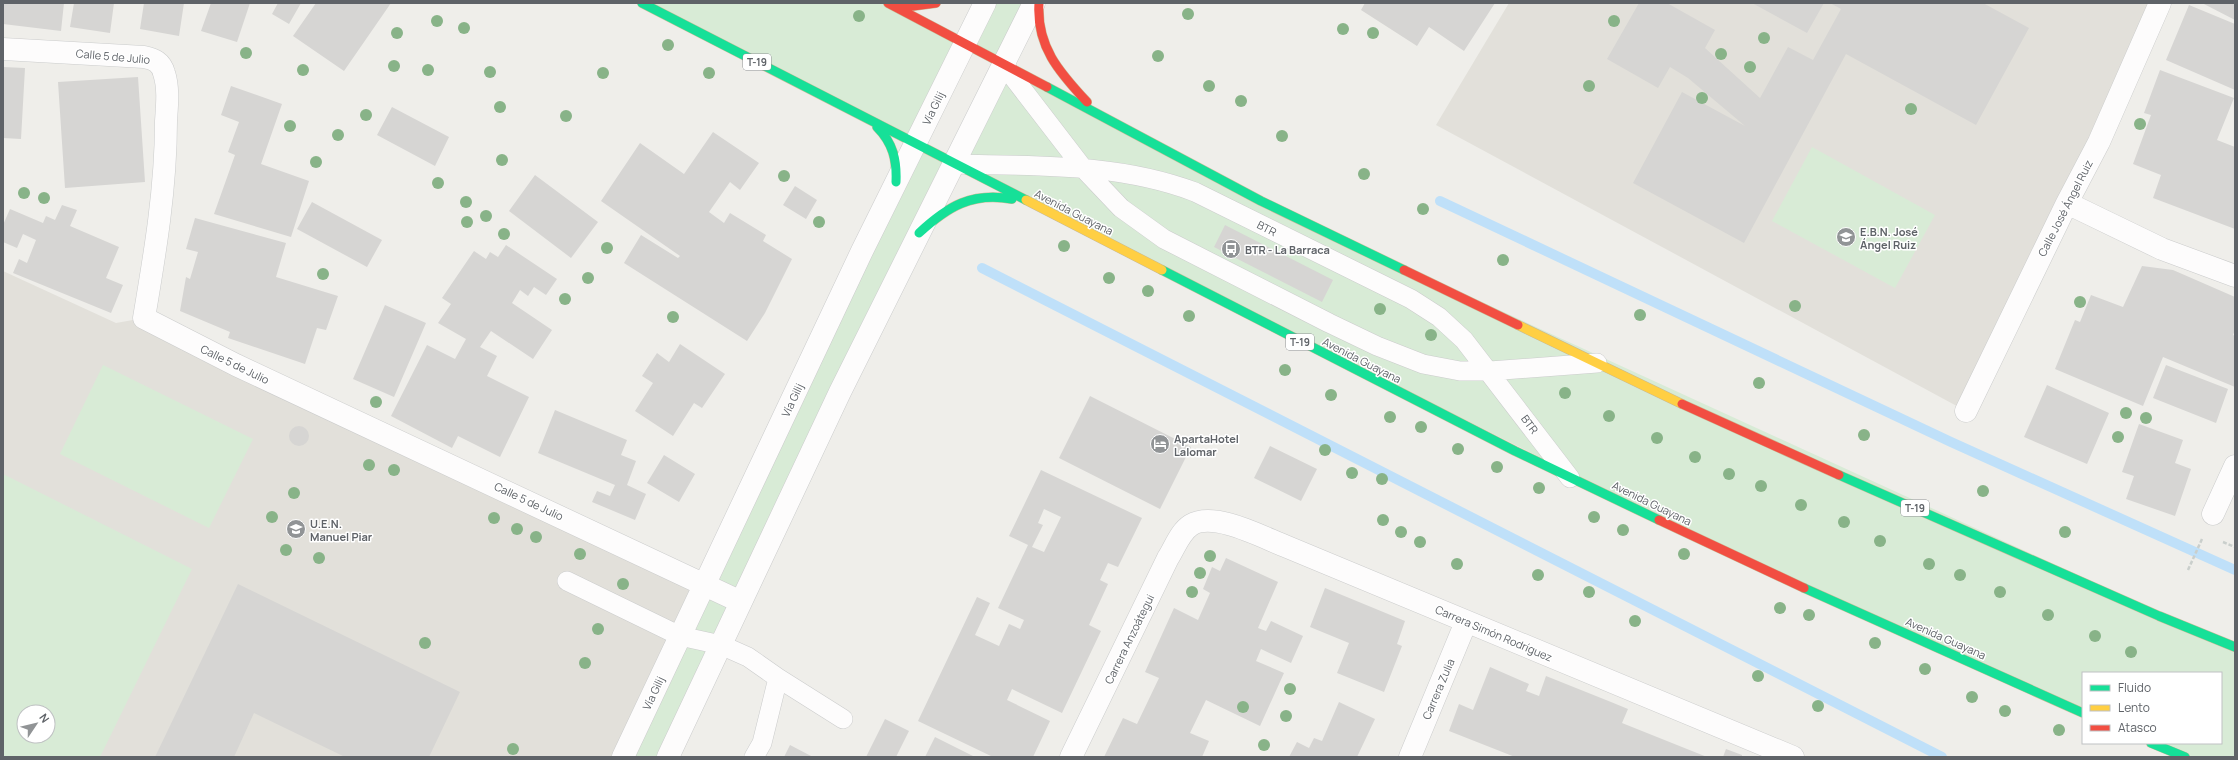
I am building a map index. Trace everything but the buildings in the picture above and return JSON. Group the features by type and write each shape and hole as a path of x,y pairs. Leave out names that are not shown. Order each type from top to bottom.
{"highway":[{"name":"Avenida Guayana","path":"642,3 1273,328 1570,478 1771,573 2082,713"},
{"name":"T-19","path":"889,4 913,6 936,3"},
{"path":"1039,3 1037,14 1039,31 1048,53 1064,77 1097,114"},
{"name":"T-19","path":"889,4 1262,201 1714,420 2159,616 2235,647"},
{"path":"872,122 889,139 896,154 898,166 896,182"},
{"name":"T-19","path":"919,233 934,218 948,208 969,198 987,195 1032,204"},
{"path":"2153,744 2185,757"}],"street":[{"name":"Vía Gilij","path":"622,757 896,182 985,3"},
{"path":"668,757 720,645 919,233 1034,3"},
{"name":"Calle José Ángel Ruiz","path":"1966,412 2067,203 2099,142 2160,3"},
{"name":"Calle 5 de Julio","path":"3,49 144,57 155,59 164,72 167,84 166,151 158,237 144,318 236,365 704,584"},
{"path":"2067,203 2162,249 2235,276"},
{"path":"2213,514 2235,466"},
{"name":"Carrera Simón Rodríguez","path":"1192,525 1204,521 1223,522 1794,757"},
{"name":"Carrera Anzoátegui","path":"1071,757 1168,558 1182,535 1192,525"},
{"path":"704,584 741,602"},
{"name":"Carrera Zulia","path":"1410,757 1466,622"}],"lane":[{"path":"1003,64 1083,168 1121,208 1164,239 1330,323 1377,346 1423,364 1460,371 1490,371 1597,363"},
{"name":"BTR","path":"954,164 1083,168 1162,180 1196,192 1411,299 1439,317 1464,340 1490,371 1570,478"},
{"path":"567,581 680,636 720,645 748,657 843,719"},
{"path":"754,757 762,743 778,678"}],"path":[{"path":"2188,570 2199,545"}],"shaded area":[{"name":"E.B.N. José Ángel Ruiz","path":"1509,3 2160,3 1966,411 1436,125"},
{"name":"U.E.N. Manuel Piar","path":"3,271 116,323 144,318 705,584 623,757 3,757"}],"green space":[{"path":"642,3 888,3 964,44 915,144"},
{"path":"985,3 1034,3 1003,64 964,44"},
{"path":"1003,64 1261,201 2235,647 2235,757 2185,757 2153,744 2222,744 2222,672 2082,672 2082,713 1771,573 954,164"},
{"path":"915,144 954,164 667,757 623,757"},
{"path":"1812,147 1935,215 1895,288 1772,221"},
{"path":"103,365 253,439 209,528 60,454"},
{"path":"3,474 192,569 100,757 3,757"}],"waterway":[{"path":"1440,201 1951,442 2235,570"},
{"path":"982,268 1942,757"}],"traffic: fast":[{"path":"642,3 1026,200"},
{"path":"1047,87 1261,201 1404,270"},
{"path":"877,127 887,139 893,152 896,166 896,182"},
{"path":"919,233 940,215 961,203 985,198 998,197 1012,199"},
{"path":"1162,270 1515,451 1659,520"},
{"path":"1839,475 2159,616 2235,647"},
{"path":"1804,588 2082,713"},
{"path":"2153,744 2185,757"}],"traffic: slow":[{"path":"1026,200 1162,270"},
{"path":"1518,325 1682,404"}],"traffic: jam":[{"path":"888,3 1047,87"},
{"path":"894,4 913,6 936,3"},
{"path":"1039,3 1039,18 1045,45 1051,57 1067,80 1087,102"},
{"path":"1404,270 1518,325"},
{"path":"1682,404 1839,475"},
{"path":"1659,520 1804,588"}],"place":[{"name":"E.B.N. José Ángel Ruiz","path":"1846,237"},
{"name":"BTR - La Barraca","path":"1231,249"},
{"name":"ApartaHotel Lalomar","path":"1160,444"},
{"name":"U.E.N. Manuel Piar","path":"296,529"}]}
